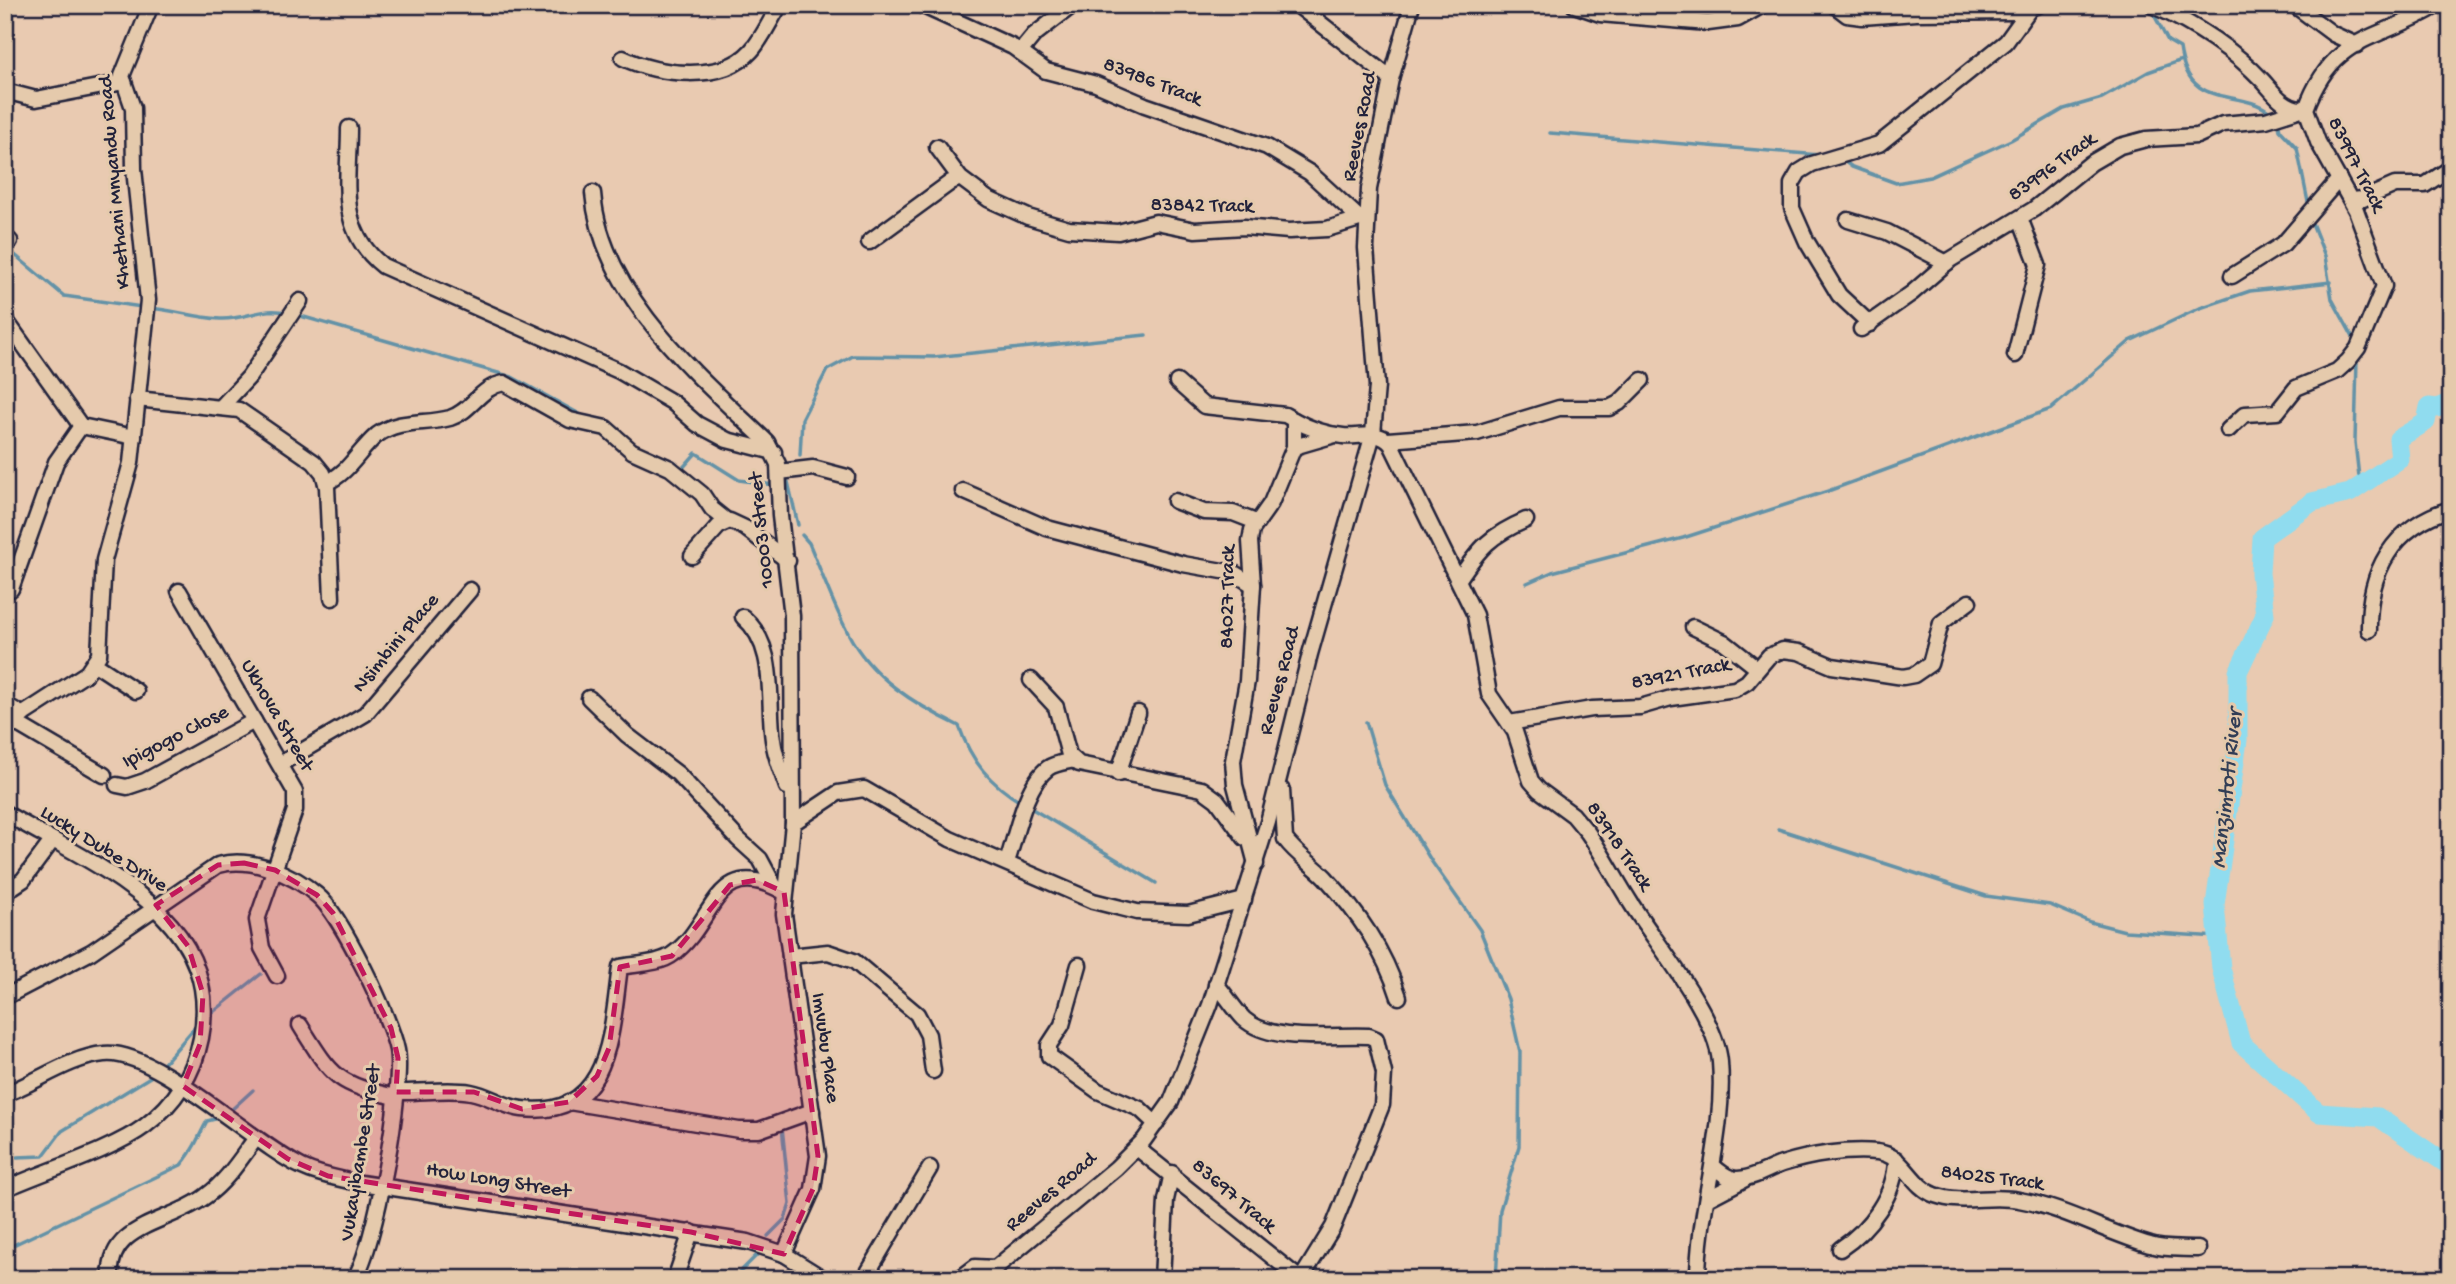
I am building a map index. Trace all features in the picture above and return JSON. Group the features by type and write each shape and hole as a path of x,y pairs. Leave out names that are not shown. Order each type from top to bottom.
{"street":[{"name":"Khethani Mnyandu Road","path":"95,664 100,648 104,560 125,492 134,437 148,300 134,169 133,108 124,82 124,68 151,5"},
{"path":"624,58 641,66 666,71 700,71 727,67 754,48 780,5"},
{"name":"83986 Track","path":"921,5 1020,52 1046,71 1096,84 1145,105 1267,147 1310,173 1363,218"},
{"name":"Reeves Road","path":"982,1279 1138,1148 1156,1124 1189,1061 1216,984 1256,864 1307,665 1373,434 1377,373 1363,218 1391,79 1412,5"},
{"path":"1574,5 1600,14 1709,23 1738,19 1763,5"},
{"path":"1833,5 1843,13 1863,17 1916,13 1982,15 2034,7"},
{"path":"2152,5 2225,47 2252,69 2282,101 2302,109"},
{"path":"2294,5 2333,34 2357,44"},
{"name":"83997 Track","path":"2228,430 2245,414 2277,412 2296,388 2337,372 2358,348 2384,286 2351,200 2302,109 2324,70 2357,44 2438,5"},
{"path":"1020,52 1034,35 1068,7"},
{"name":"83996 Track","path":"2034,7 2006,42 1879,144 1812,164 1800,172 1792,184 1792,208 1807,242 1839,295 1865,326 1947,263 2020,218 2091,163 2127,143 2197,136 2223,124 2266,120 2302,109"},
{"path":"1301,8 1391,79"},
{"path":"5,90 36,99 124,82"},
{"path":"349,128 349,211 354,234 369,255 383,265 457,300 619,371 672,402 697,424 727,440 774,452"},
{"name":"83842 Track","path":"937,146 960,178 988,199 1028,217 1069,229 1097,233 1118,232 1156,222 1195,230 1244,227 1310,230 1341,226 1363,218"},
{"path":"2351,200 2363,199 2395,185 2425,185 2451,168"},
{"path":"869,242 960,178"},
{"path":"2232,276 2283,244 2339,179"},
{"name":"10003 Street","path":"593,193 601,237 647,319 774,452 779,472 781,523 788,561 793,628 793,824 790,843"},
{"path":"2015,355 2038,265 2020,218"},
{"path":"1848,219 1887,232 1947,263"},
{"path":"221,407 249,377 300,301"},
{"path":"5,319 81,426 134,437"},
{"path":"1177,382 1203,406 1285,415 1309,429 1336,435 1373,434 1388,440 1477,433 1559,408 1613,407 1642,380"},
{"path":"326,483 348,469 379,434 404,424 455,416 483,391 504,383 570,419 606,428 632,450 670,468 702,494 712,509 727,521 745,528 788,561"},
{"path":"137,399 221,407 246,415 314,462 326,483 332,598"},
{"name":"84027 Track","path":"1256,864 1249,844 1233,761 1247,681 1253,585 1251,541 1256,522 1271,503 1294,447 1294,420"},
{"path":"11,589 56,462 81,426"},
{"path":"1294,447 1336,435"},
{"name":"83918 Track","path":"1388,440 1459,579 1477,621 1489,694 1518,738 1531,781 1539,790 1573,814 1588,832 1712,1032 1720,1065 1714,1167 1707,1199 1698,1279"},
{"path":"779,472 813,468 847,477"},
{"path":"963,491 1048,528 1183,564 1234,573 1253,585"},
{"path":"1175,501 1204,512 1233,513 1256,522"},
{"path":"2369,630 2372,584 2390,548 2426,520 2451,509"},
{"path":"1459,579 1487,541 1498,531 1526,520"},
{"path":"692,556 727,521"},
{"name":"Nsimbini Place","path":"280,764 365,714 470,590"},
{"name":"Ukhova Street","path":"179,591 292,786 296,805 257,920 262,948 277,976"},
{"name":"83921 Track","path":"1509,723 1592,709 1640,707 1671,698 1735,689 1747,682 1757,668 1773,654 1789,650 1832,666 1911,676 1930,664 1937,630 1944,620 1969,602"},
{"path":"743,617 756,630 764,651 773,742 791,798"},
{"path":"1693,627 1724,642 1757,668"},
{"path":"14,721 95,664 135,691"},
{"path":"1031,680 1056,707 1066,747 1074,760 1091,768 1187,785 1210,794 1249,844"},
{"path":"589,698 627,735 678,774 760,859 779,889"},
{"path":"5,704 14,721 104,775"},
{"path":"1118,774 1138,713"},
{"name":"Ipigogo Close","path":"117,785 125,788 145,781 254,721"},
{"path":"1007,862 1024,804 1041,775 1052,766 1074,760"},
{"path":"1280,775 1285,839 1324,876 1368,928 1384,956 1399,997"},
{"path":"793,824 843,791 863,789 883,798 919,823 1093,901 1137,912 1188,914 1244,900"},
{"name":"Lucky Dube Drive","path":"5,813 156,905 188,946 203,993 204,1020 200,1044 183,1086 169,1104 143,1128 5,1189"},
{"path":"5,892 23,880 52,841"},
{"name":"Imvubu Place","path":"784,1254 813,1189 817,1172 811,1111 779,889 790,843"},
{"name":"Vukayibambe Street","path":"10,996 91,952 156,905 211,869 226,863 243,863 275,870 317,895 333,913 391,1028 398,1058 396,1095 382,1185 369,1250 354,1279"},
{"path":"300,1025 326,1067 336,1076 360,1089 396,1095 474,1092 504,1106 547,1109 569,1102 597,1076 606,1059 620,967 672,956 693,932 720,892 730,885 757,880 779,889"},
{"path":"790,956 828,952 854,961 918,1014 925,1027 933,1071"},
{"path":"1079,965 1062,1025 1049,1045 1049,1056 1098,1091 1140,1108 1156,1124"},
{"path":"1216,984 1245,1019 1260,1028 1297,1036 1369,1037 1376,1039 1379,1045 1384,1073 1382,1105 1333,1227 1301,1279"},
{"name":"How Long Street","path":"5,1094 86,1058 106,1053 128,1057 183,1086 288,1159 317,1173 759,1244 784,1254 819,1278"},
{"path":"569,1102 739,1130 759,1130 811,1111"},
{"path":"111,1279 111,1261 121,1239 204,1199 222,1182 256,1138"},
{"name":"83697 Track","path":"1138,1148 1301,1279"},
{"path":"1707,1199 1746,1178 1785,1163 1873,1151 1896,1158 1896,1178 1876,1212 1861,1233 1840,1249"},
{"name":"84025 Track","path":"1896,1158 1923,1189 1939,1196 1974,1201 1993,1196 2020,1200 2072,1214 2151,1246 2198,1249"},
{"path":"1714,1167 1731,1178 1746,1178"},
{"path":"864,1279 930,1168"},
{"path":"1163,1279 1167,1188 1172,1173"},
{"path":"675,1279 691,1232"},
{"path":"959,1279 975,1267 995,1268"}],"highlighted area":[{"path":"244,863 275,870 317,895 333,913 391,1028 398,1058 396,1092 474,1092 522,1109 569,1102 597,1076 609,1048 620,967 672,956 730,885 757,880 784,892 818,1156 813,1189 784,1254 691,1232 328,1176 288,1159 183,1086 200,1044 203,994 188,946 156,905 218,865"}],"waterway":[{"path":"2153,13 2168,41 2180,48 2185,68 2194,82 2204,90 2258,105 2271,113"},
{"path":"1841,159 1852,167 1896,183 1930,177 2011,140 2064,109 2102,98 2148,72 2182,60"},
{"path":"2278,121 2280,130 2297,148 2309,207"},
{"path":"1550,133 1820,155"},
{"path":"2310,218 2325,256 2332,299 2355,341"},
{"path":"9,250 64,296 142,307"},
{"path":"1527,583 1552,572 1683,538 1828,491 2051,409 2130,341 2200,308 2250,291 2331,282"},
{"path":"150,308 220,319 271,311 289,313"},
{"path":"297,315 512,377 585,417"},
{"path":"800,455 802,419 827,370 853,356 934,357 1146,335"},
{"path":"2357,358 2355,442 2360,486"},
{"name":"Manzimtoti River","path":"2451,402 2437,408 2429,407 2426,422 2398,439 2400,459 2350,493 2312,502 2262,538 2260,573 2265,615 2238,672 2238,740 2215,905 2221,968 2241,1043 2319,1113 2378,1117 2451,1167"},
{"path":"663,457 675,462 681,470 696,453 739,480 774,485"},
{"path":"788,482 798,525"},
{"path":"802,535 809,543 848,633 869,664 911,699 959,726 969,750 991,780 1022,803"},
{"path":"1366,722 1385,785 1432,862 1480,930 1508,999 1520,1052 1519,1146 1500,1210 1496,1279"},
{"path":"1029,807 1156,883"},
{"path":"1778,829 1986,896 2050,905 2090,922 2125,931 2218,937"},
{"path":"207,1017 261,974"},
{"path":"160,1068 196,1026"},
{"path":"17,1157 43,1156 62,1131 155,1074"},
{"path":"229,1112 253,1090"},
{"path":"5,1249 181,1165 193,1149 207,1121 219,1118"},
{"path":"768,1236 785,1219 790,1204 782,1127"},
{"path":"733,1279 759,1253"}]}
